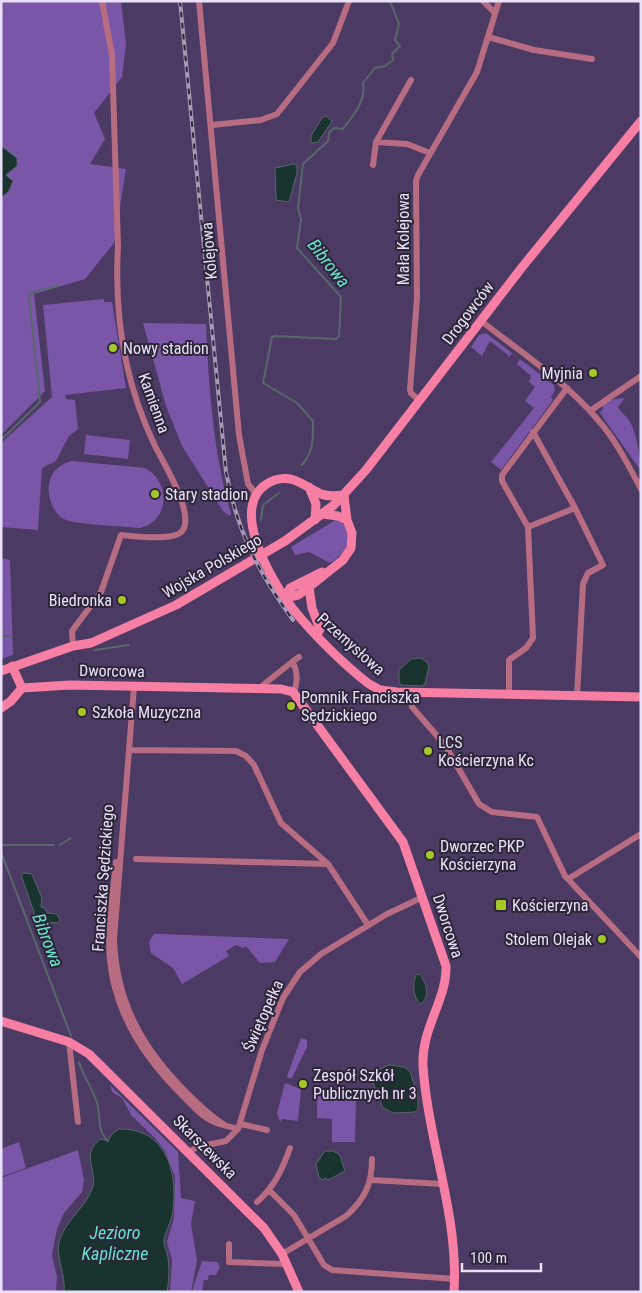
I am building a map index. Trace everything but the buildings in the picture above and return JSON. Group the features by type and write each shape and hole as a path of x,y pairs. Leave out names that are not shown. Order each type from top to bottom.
{"main road":[{"name":"Drogowców","path":"315,520 344,495 420,401 600,169 641,122"},
{"path":"256,495 265,486 280,479 297,480 322,495 344,495 347,520 352,533 351,548 343,560 309,587 298,595 285,598"},
{"path":"309,487 316,504 315,520"},
{"name":"Przemysłowa","path":"256,495 250,515 253,532 265,561 285,598 317,635 369,684 380,690 641,697"},
{"path":"323,514 338,516 347,520"},
{"name":"Wojska Polskiego","path":"1,671 73,646 85,639 121,630 176,605 276,546 315,520"},
{"path":"285,598 290,588 331,568"},
{"path":"309,587 312,608 320,629 317,635"},
{"name":"Wojska Polskiego","path":"1,667 12,666"},
{"path":"1,708 11,701 22,688 12,666"},
{"name":"Dworcowa","path":"22,688 61,685 134,686 262,689 293,692 403,842 446,966 444,985 425,1035 423,1052 425,1083 454,1250 454,1292"},
{"name":"Skarszewska","path":"1,1021 69,1042 89,1054 258,1221 282,1254 298,1292"}],"street":[{"name":"Kamienna","path":"73,646 72,631 101,592 121,535 174,537 182,532 186,520 181,499 141,416 130,382 124,346 116,278 118,247 112,55 102,1"},
{"name":"Kolejowa","path":"199,1 241,448 248,484 256,495"},
{"path":"212,125 262,120 277,114 333,43 349,1"},
{"path":"482,1 495,13"},
{"name":"Mała Kolejowa","path":"420,401 410,390 417,298 416,182 430,153 477,72 499,1"},
{"path":"488,37 534,50 592,58"},
{"path":"373,165 376,142 411,80"},
{"path":"376,142 406,144 430,153"},
{"path":"481,321 567,388 590,411 616,445 641,489"},
{"path":"590,411 641,376"},
{"path":"509,694 509,660 526,648 533,638 528,527 502,481 502,475 567,388"},
{"path":"533,432 575,508 603,565 588,573 583,584 577,696"},
{"path":"528,527 575,508"},
{"path":"262,689 263,686 299,657"},
{"path":"292,662 296,667 296,682 293,692"},
{"name":"Franciszka Sędzickiego","path":"134,686 114,939 115,963 121,989 136,1026 156,1060 202,1108 225,1125 267,1130"},
{"path":"410,692 412,707 445,745 479,804 494,812 537,817 562,872 641,957"},
{"path":"129,750 236,752 246,756 254,765 281,823 328,864 368,925"},
{"path":"568,879 641,834"},
{"path":"136,859 328,864"},
{"name":"Świętopełka","path":"240,1127 255,1068 287,990 300,972 314,959 368,925 423,897"},
{"path":"69,1042 78,1122"},
{"path":"189,1152 197,1147 226,1141 240,1127"},
{"path":"257,1202 270,1191 281,1175 290,1148"},
{"path":"282,1254 355,1209 362,1200 371,1180 372,1159"},
{"path":"371,1180 443,1184"},
{"path":"270,1191 294,1215 324,1265 332,1270 455,1279"},
{"path":"229,1244 229,1262 286,1264"}],"shaded area":[{"path":"1,1 121,1 126,44 122,77 94,113 105,139 90,164 126,169 114,243 85,279 34,294 45,391 1,435"},
{"path":"104,299 104,302 112,302 126,388 65,395 66,399 75,400 78,429 69,436 56,461 42,468 38,530 1,527 1,443 52,397 43,305"},
{"path":"143,323 206,324 213,420 220,467 231,513 230,516 223,511 182,446 166,406"},
{"path":"486,333 512,353 508,358 508,355 490,341 482,356 471,347 479,335"},
{"path":"520,359 554,385 555,390 551,397 553,400 501,470 491,462 534,408 525,401 535,387 529,382 531,376 517,364"},
{"path":"625,398 618,407 632,426 638,446 641,471 600,413 603,408 602,406 610,400"},
{"path":"86,435 130,440 128,459 84,454"},
{"path":"72,461 145,468 154,474 160,483 163,492 161,511 149,525 139,528 81,523 61,518 52,505 49,484 52,475 57,469"},
{"path":"337,519 347,530 348,542 336,559 330,563 309,552 295,555 291,547"},
{"path":"1,558 10,560 13,655 1,659"},
{"path":"154,934 289,939 275,962 260,963 246,946 243,948 236,945 226,951 229,956 182,984 173,968 151,953 149,942"},
{"path":"301,1038 307,1040 307,1047 292,1078 288,1078 287,1076"},
{"path":"285,1083 301,1089 298,1121 282,1119 280,1122 277,1113"},
{"path":"110,1085 178,1152 181,1198 195,1201 191,1224 197,1260 191,1292 170,1292 172,1260 167,1242 174,1218 175,1176 165,1151 155,1138 131,1115 122,1098 112,1092"},
{"path":"317,1093 356,1094 355,1142 332,1142 332,1119 317,1118"},
{"path":"19,1142 26,1168 1,1177 1,1149"},
{"path":"78,1150 84,1180 82,1192 64,1213 57,1229 52,1255 57,1277 56,1292 1,1292 1,1178"},
{"path":"202,1261 217,1262 220,1267 216,1275 209,1275 208,1280 204,1280 202,1292 192,1291"}],"water":[{"path":"326,116 332,121 318,142 311,143 311,136 322,118"},
{"path":"1,146 17,158 17,166 6,175 13,181 9,191 1,198"},
{"path":"294,164 297,166 297,173 289,202 276,200 275,168"},
{"path":"420,658 426,661 429,666 425,684 422,686 401,685 399,682 399,670 411,659"},
{"path":"24,873 32,874 42,898 41,907 45,908 47,913 57,914 60,920 58,923 37,921 21,875"},
{"path":"419,974 424,981 426,989 426,997 421,1004 416,998 414,986 416,975"},
{"path":"389,1065 404,1067 410,1071 418,1098 418,1109 415,1112 393,1113 382,1107 379,1095 386,1091 375,1088 371,1076"},
{"name":"Jezioro Kapliczne","path":"119,1129 136,1131 149,1137 160,1146 167,1158 171,1171 174,1201 172,1216 164,1242 169,1262 167,1292 64,1292 64,1279 58,1248 59,1242 66,1227 86,1200 93,1186 91,1150 101,1139 108,1141 112,1134"},
{"path":"325,1151 333,1151 340,1155 345,1171 328,1180 325,1178 322,1180 319,1177 316,1164"}],"waterway":[{"name":"Bibrowa","path":"302,465 311,450 313,421 297,403 263,383 272,337 336,339 339,336 341,297 297,248 301,219 298,208 303,164 328,141 329,133 334,128 343,129 361,102 363,83 375,68 385,66 393,60 392,54 400,46 395,40 399,24 390,1"},
{"path":"1,440 40,402 29,297 31,293 58,286"},
{"name":"Bibrowa","path":"261,520 263,505 279,493"},
{"name":"Bibrowa","path":"238,546 243,543"},
{"path":"1,636 10,636"},
{"path":"95,650 129,645"},
{"path":"60,845 71,838"},
{"path":"1,845 54,845"},
{"name":"Bibrowa","path":"1,852 71,1036"},
{"name":"Bibrowa","path":"79,1062 97,1102 102,1134 108,1141"}],"railway":[{"path":"180,1 226,472 236,513 250,550 269,585 293,620"}],"place":[{"name":"Nowy stadion","path":"113,348"},
{"name":"Myjnia","path":"593,373"},
{"name":"Stary stadion","path":"155,494"},
{"name":"Biedronka","path":"122,600"},
{"name":"Pomnik Franciszka Sędzickiego","path":"291,706"},
{"name":"Szkoła Muzyczna","path":"82,712"},
{"name":"LCS Kościerzyna Kc","path":"428,751"},
{"name":"Dworzec PKP Kościerzyna","path":"430,855"},
{"name":"Kościerzyna","path":"501,905"},
{"name":"Stolem Olejak","path":"602,939"},
{"name":"Zespół Szkół Publicznych nr 3","path":"303,1084"}]}
